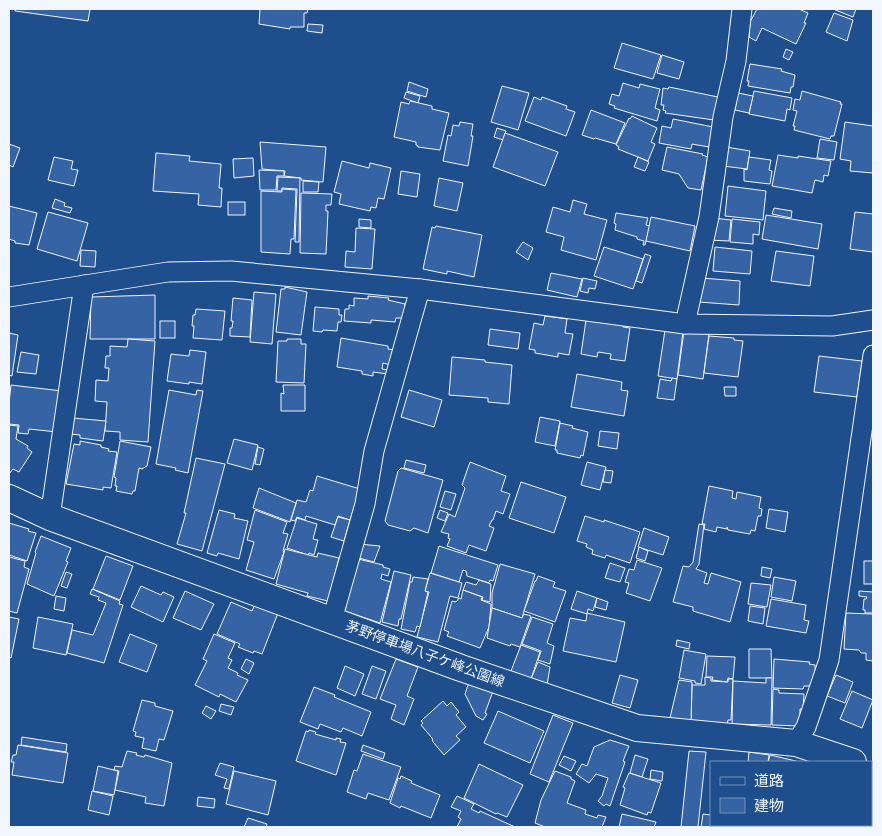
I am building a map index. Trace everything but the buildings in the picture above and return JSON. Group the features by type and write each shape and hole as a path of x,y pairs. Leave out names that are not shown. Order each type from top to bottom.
{"main road":[{"name":"茅野停車場八子ケ峰公園線","path":"9,498 50,517 461,668 637,728 796,743 850,761"}],"street":[{"path":"685,324 709,217 723,117 736,61 742,9"},
{"path":"9,297 168,272 231,271 420,289 685,324 832,326 873,320"},
{"path":"50,517 84,285"},
{"path":"332,620 364,504 374,451 420,289"},
{"path":"796,743 806,727 829,660 873,355"}]}
